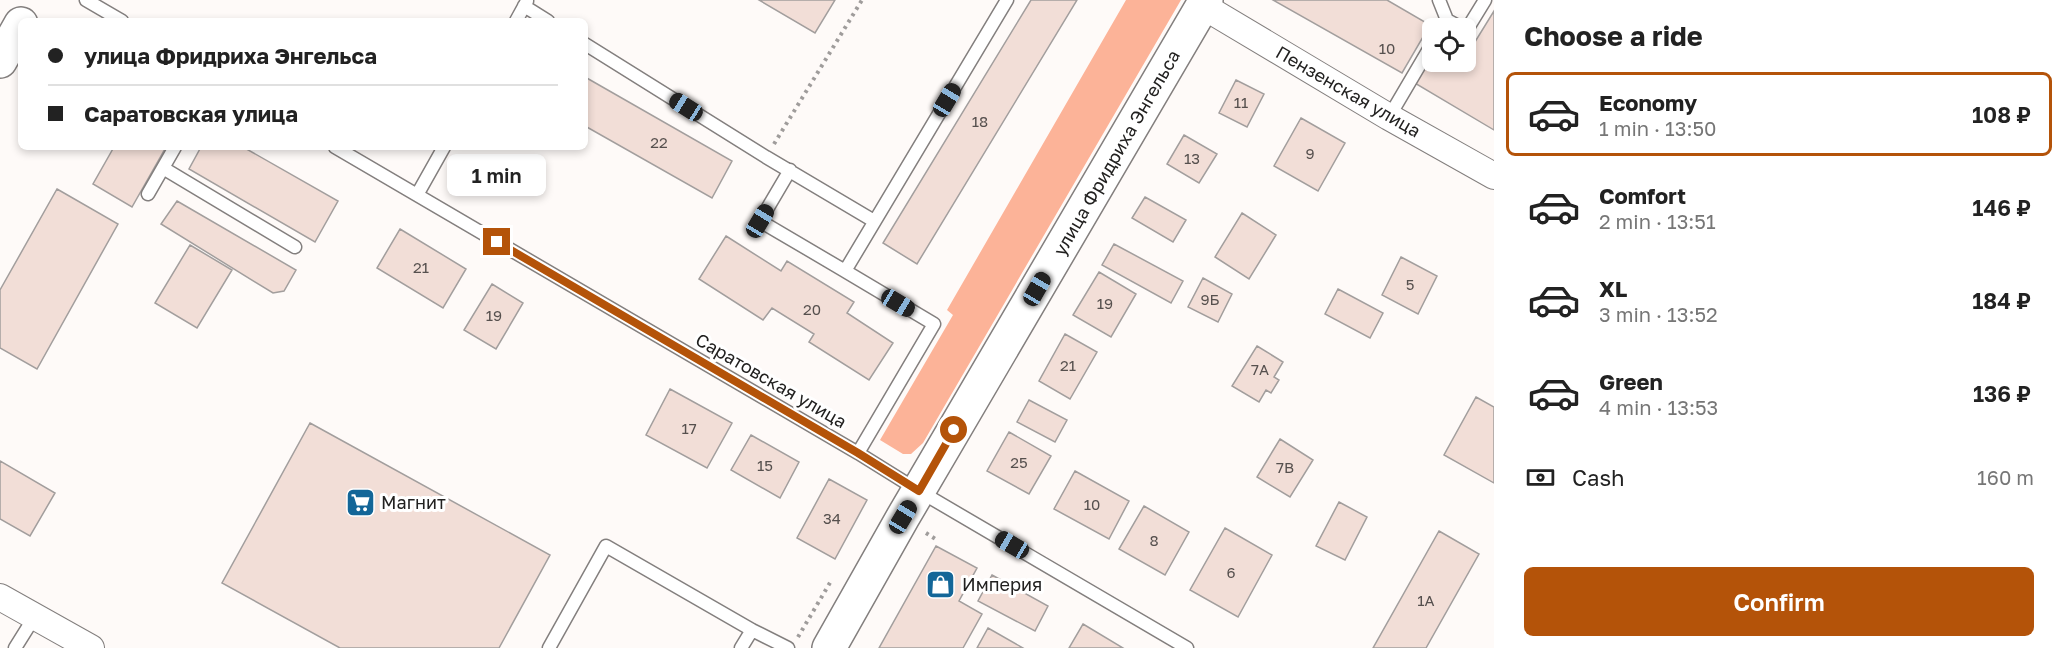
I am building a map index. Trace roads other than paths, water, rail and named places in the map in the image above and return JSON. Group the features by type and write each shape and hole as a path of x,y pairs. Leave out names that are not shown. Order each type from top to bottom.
{"main road":[{"path":"24,18 35,0"},
{"name":"улица Фридриха Энгельса","path":"829,648 1204,3"},
{"path":"0,61 18,29"}],"street":[{"name":"Пензенская улица","path":"1204,3 1389,117 1494,176"},
{"path":"0,597 91,648"}],"lane":[{"path":"86,0 117,18"},
{"path":"845,271 1007,0"},
{"path":"1439,0 1443,18"},
{"path":"1472,18 1485,0"},
{"path":"518,18 526,3 544,18"},
{"path":"588,46 766,157 874,221"},
{"path":"1389,117 1422,61"},
{"path":"148,194 173,150"},
{"name":"Саратовская улица","path":"340,150 1187,648"},
{"path":"417,195 442,150"},
{"path":"163,168 295,246"},
{"path":"790,170 760,221 934,324 858,453"},
{"path":"549,648 606,546 752,630 788,648"},
{"path":"15,648 34,616"},
{"path":"741,648 752,630"}],"place":[{"name":"Магнит","path":"360,503"},
{"name":"Империя","path":"941,585"}]}
